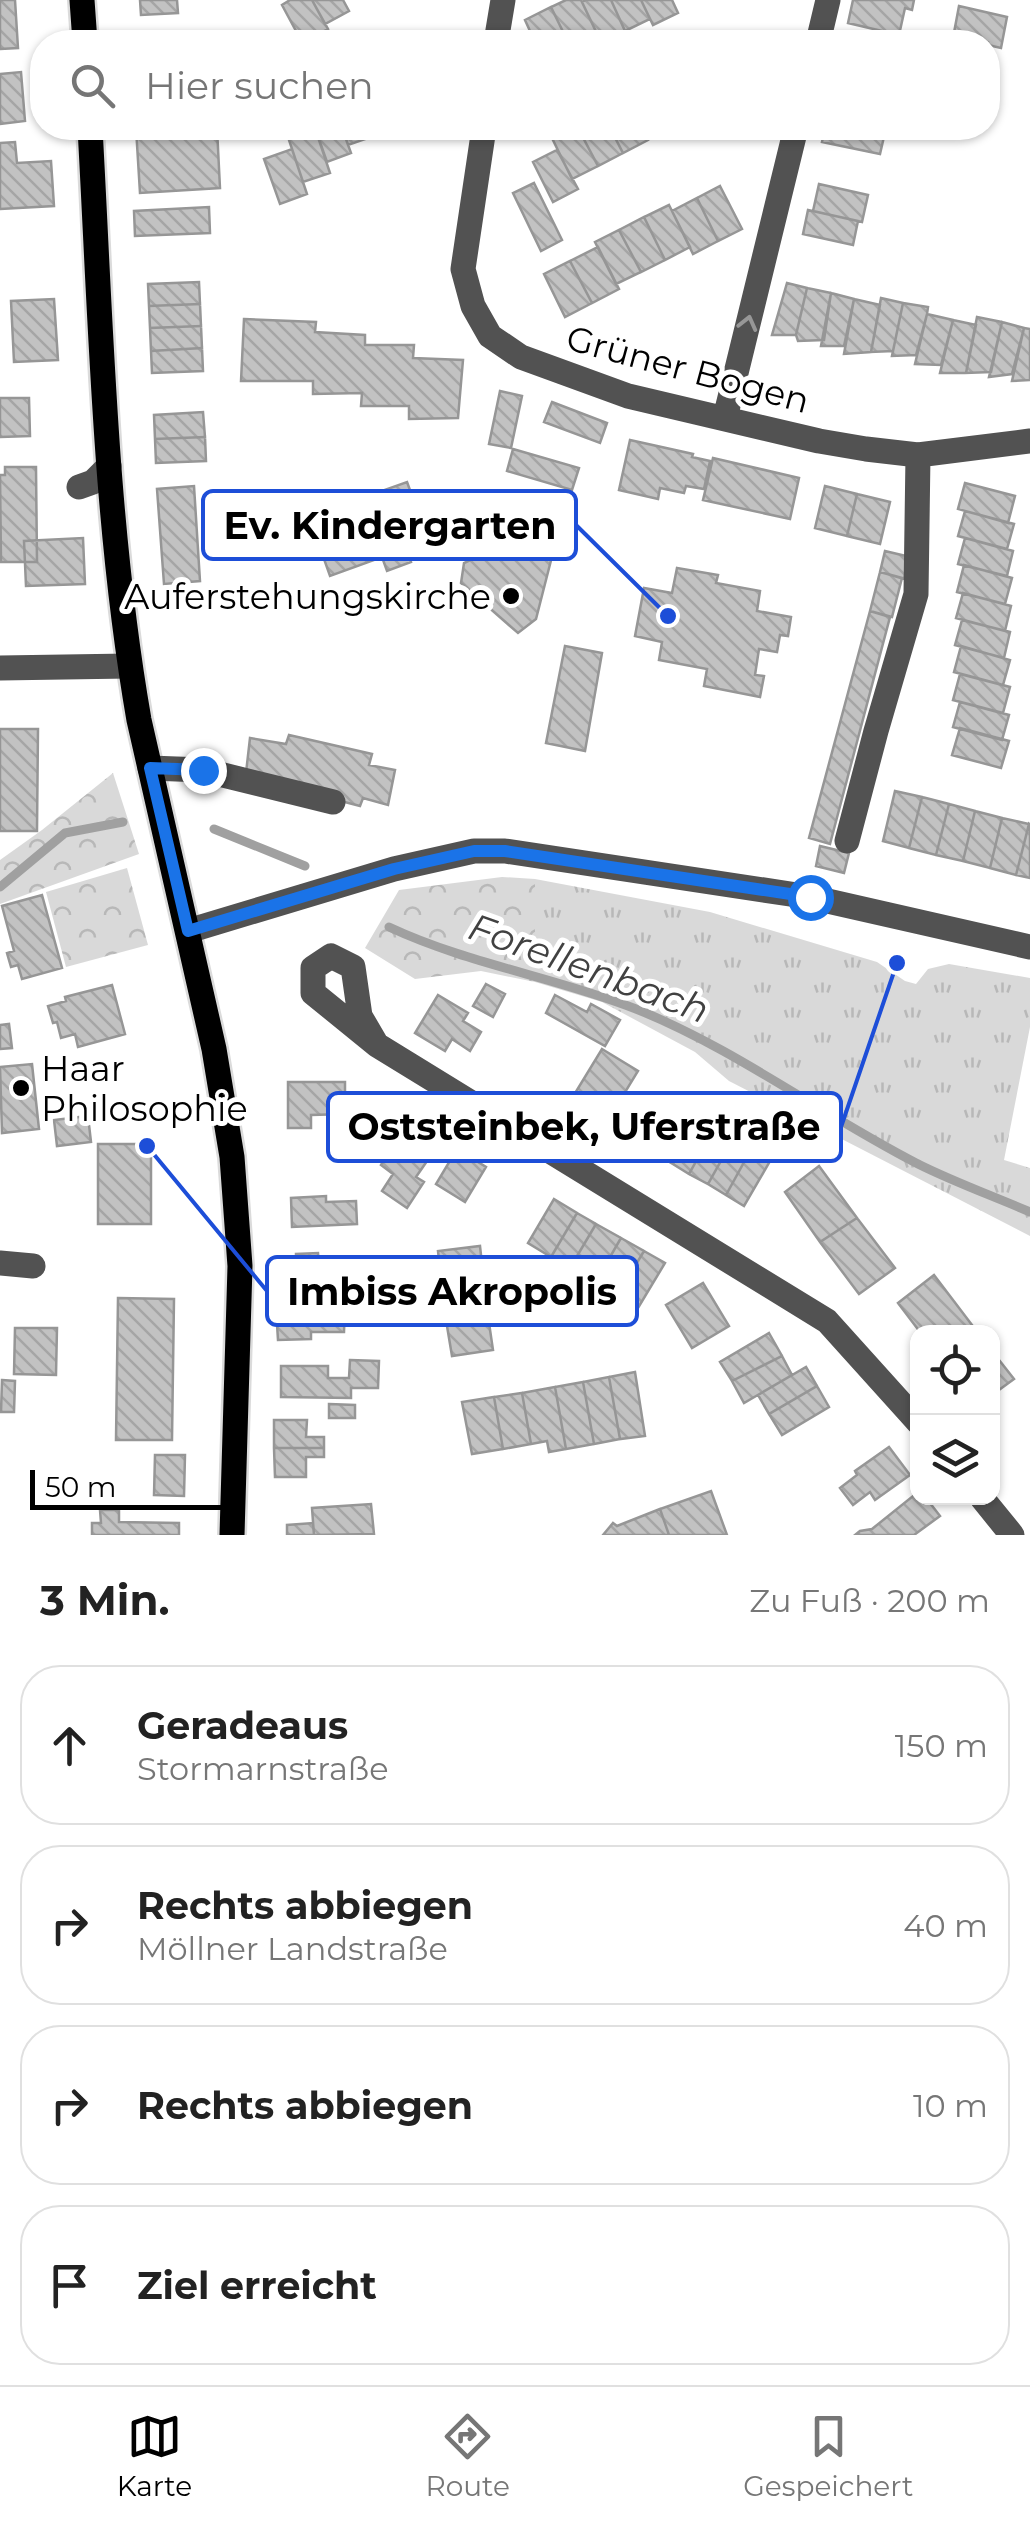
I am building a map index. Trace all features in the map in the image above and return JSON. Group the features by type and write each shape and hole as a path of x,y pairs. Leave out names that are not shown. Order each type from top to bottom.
{"main road":[{"path":"82,0 83,30"},
{"path":"91,140 109,466 130,666 214,1049 232,1157 240,1266 232,1535"}],"street":[{"path":"498,30 502,0"},
{"path":"821,30 828,0"},
{"name":"Grüner Bogen","path":"482,140 464,269 473,306 490,336 521,358 628,396 819,441 918,455 1030,441"},
{"path":"725,418 793,140"},
{"path":"847,840 916,594 918,455"},
{"path":"79,488 93,482 109,466"},
{"path":"0,668 32,660 130,666"},
{"path":"150,768 203,770 333,802"},
{"path":"188,931 394,869 474,851 505,851 810,897 1030,947"},
{"path":"377,1046 827,1321 912,1415"},
{"path":"0,1263 32,1266"},
{"path":"988,1505 1012,1535"}],"green space":[{"path":"113,773 139,854 0,904 0,860"},
{"path":"127,868 148,945 66,967 46,892"},
{"path":"502,877 535,879 535,982 481,971 415,979 365,948 399,890"},
{"path":"535,879 710,912 877,962 916,984 928,969 949,964 1030,978 1030,1027 1004,1160 1030,1168 1030,1236 729,1081 695,1052 602,1002 535,982"}],"building":[{"path":"0,0 15,0 18,48 0,49"},
{"path":"140,0 177,0 178,13 141,15"},
{"path":"290,0 312,0 328,29 296,30 282,5"},
{"path":"312,0 343,0 349,11 325,24"},
{"path":"566,0 581,0 595,30 562,30 551,7"},
{"path":"611,0 625,30 595,30 582,2"},
{"path":"611,0 641,0 650,19 625,30"},
{"path":"641,0 672,0 678,13 653,25"},
{"path":"853,0 914,0 912,10 905,8 900,30 848,23"},
{"path":"959,6 1007,17 1001,48 1000,30 954,30"},
{"path":"551,7 562,30 530,30 525,20"},
{"path":"21,72 25,121 0,124 0,74"},
{"path":"137,140 218,140 220,188 140,193"},
{"path":"289,140 319,140 330,173 303,182"},
{"path":"319,140 346,140 351,153 327,162"},
{"path":"553,140 584,140 598,166 572,179"},
{"path":"584,140 616,140 623,153 598,166"},
{"path":"616,140 648,140 623,153"},
{"path":"822,140 883,140 880,154"},
{"path":"15,142 17,163 51,161 54,206 0,209 0,143"},
{"path":"292,149 307,194 280,204 264,159"},
{"path":"557,150 578,189 553,202 533,162"},
{"path":"534,183 562,240 541,251 513,193"},
{"path":"819,184 868,195 862,222 813,211"},
{"path":"720,186 742,229 718,241 697,198"},
{"path":"697,198 718,241 693,254 672,211"},
{"path":"669,205 690,247 665,260 644,217"},
{"path":"209,207 210,233 135,236 134,211"},
{"path":"808,210 858,221 853,245 803,234"},
{"path":"644,217 665,260 641,272 619,230"},
{"path":"619,230 641,272 616,284 595,242"},
{"path":"598,247 619,289 592,303 570,261"},
{"path":"570,261 592,303 565,317 544,274"},
{"path":"199,282 200,304 149,306 148,284"},
{"path":"787,283 807,288 796,335 772,335"},
{"path":"807,288 831,293 824,340 798,341 796,335"},
{"path":"831,293 854,299 844,346 821,346"},
{"path":"881,298 903,303 893,351 871,352"},
{"path":"54,299 58,360 14,362 11,301"},
{"path":"854,299 880,305 871,352 844,354"},
{"path":"903,303 928,307 927,314 916,355 892,356"},
{"path":"200,304 201,326 150,328 149,306"},
{"path":"927,314 953,320 941,365 915,364"},
{"path":"977,317 1002,322 991,372 966,373"},
{"path":"244,319 316,322 315,332 365,335 365,345 414,345 413,358 463,360 458,418 409,419 409,406 361,406 362,393 313,394 313,381 241,381"},
{"path":"953,320 976,325 966,373 940,373"},
{"path":"1002,322 1024,328 1012,374 989,377"},
{"path":"201,326 202,348 151,351 150,328"},
{"path":"1024,328 1030,329 1030,380 1012,381"},
{"path":"202,348 203,371 152,373 151,351"},
{"path":"500,391 522,396 511,448 489,444"},
{"path":"0,398 29,398 30,436 0,437"},
{"path":"552,402 607,423 600,443 544,422"},
{"path":"203,412 205,437 155,439 154,415"},
{"path":"205,437 206,461 156,463 155,439"},
{"path":"630,440 710,461 704,489 686,486 684,493 660,488 658,499 619,490"},
{"path":"513,449 579,468 572,490 507,471"},
{"path":"713,458 799,478 790,519 703,500"},
{"path":"5,467 36,467 37,562 1,562 0,475 5,475"},
{"path":"407,482 428,539 406,548 411,562 387,571 382,557 330,576 318,542 324,540 314,515"},
{"path":"965,483 1015,496 1008,523 958,509"},
{"path":"194,486 200,581 164,584 157,489"},
{"path":"825,486 857,494 847,536 815,528"},
{"path":"857,494 890,502 880,544 847,536"},
{"path":"965,511 1014,524 1007,549 958,536"},
{"path":"552,528 558,533 536,619 518,633 461,583 464,563"},
{"path":"83,538 85,584 26,586 24,541"},
{"path":"965,538 1013,551 1007,576 958,564"},
{"path":"885,551 910,557 904,579 880,572"},
{"path":"964,565 1012,578 1005,604 957,592"},
{"path":"677,568 718,575 716,583 760,591 757,611 791,617 788,636 780,635 777,652 759,649 755,675 764,676 760,697 704,686 707,669 659,660 662,642 635,636 644,588 672,593"},
{"path":"880,572 902,578 892,617 870,611"},
{"path":"963,593 1011,606 1005,631 956,618"},
{"path":"870,611 890,617 830,844 809,838"},
{"path":"962,620 1010,632 1004,658 955,645"},
{"path":"565,646 602,653 585,751 546,743"},
{"path":"961,646 1010,660 1003,685 954,672"},
{"path":"960,674 1010,687 1003,713 953,700"},
{"path":"960,702 1009,715 1002,740 953,727"},
{"path":"960,728 1009,741 1001,768 952,755"},
{"path":"0,729 38,729 37,831 0,831"},
{"path":"289,735 372,754 369,765 395,770 388,805 363,798 360,806 246,773 250,738 286,744"},
{"path":"895,791 922,797 909,848 883,841"},
{"path":"922,797 949,804 936,855 909,848"},
{"path":"949,804 975,811 963,861 936,855"},
{"path":"975,811 1002,818 990,868 963,861"},
{"path":"1002,818 1029,824 1016,875 990,868"},
{"path":"1030,825 1030,878 1016,875"},
{"path":"820,846 849,853 844,873 816,866"},
{"path":"42,895 62,968 22,979 18,965 11,967 7,953 14,951 2,906"},
{"path":"486,984 505,994 493,1017 473,1006"},
{"path":"112,985 125,1034 78,1047 75,1034 61,1038 48,1006 66,1001 65,997"},
{"path":"438,995 468,1013 463,1021 481,1032 470,1051 452,1039 445,1051 415,1033"},
{"path":"555,995 587,1012 591,1004 620,1020 605,1046 546,1013"},
{"path":"9,1024 12,1048 0,1049 0,1025"},
{"path":"602,1049 638,1071 619,1102 644,1118 618,1159 558,1121"},
{"path":"32,1064 39,1129 2,1133 0,1067"},
{"path":"288,1082 345,1082 345,1114 311,1115 311,1128 288,1128"},
{"path":"683,1103 702,1114 673,1164 654,1153"},
{"path":"702,1114 717,1124 689,1174 673,1164"},
{"path":"88,1116 91,1142 57,1146 54,1120"},
{"path":"717,1124 736,1134 708,1184 689,1174"},
{"path":"405,1128 436,1148 416,1177 424,1182 407,1208 382,1191 393,1174 381,1165"},
{"path":"736,1134 754,1144 726,1195 708,1184"},
{"path":"98,1144 151,1144 151,1224 98,1224"},
{"path":"754,1144 773,1156 744,1206 726,1195"},
{"path":"457,1149 486,1167 465,1202 436,1184"},
{"path":"819,1166 857,1218 820,1242 785,1192"},
{"path":"326,1196 326,1202 356,1201 357,1224 292,1227 291,1198"},
{"path":"554,1199 577,1213 551,1257 528,1243"},
{"path":"577,1213 596,1224 570,1268 551,1257"},
{"path":"857,1218 895,1268 859,1294 820,1242"},
{"path":"596,1224 621,1238 595,1283 570,1268"},
{"path":"621,1238 644,1251 618,1295 595,1283"},
{"path":"480,1246 484,1282 442,1287 438,1251"},
{"path":"644,1251 665,1263 638,1308 618,1295"},
{"path":"318,1253 319,1265 296,1266 296,1254"},
{"path":"934,1275 972,1325 915,1325 898,1303"},
{"path":"703,1283 729,1326 692,1348 666,1305"},
{"path":"118,1298 174,1299 172,1440 116,1440"},
{"path":"345,1304 344,1332 311,1332 311,1339 278,1340 276,1308"},
{"path":"488,1316 493,1350 452,1356 446,1320"},
{"path":"15,1328 57,1328 56,1375 14,1374"},
{"path":"769,1333 782,1356 732,1381 720,1362"},
{"path":"782,1356 792,1375 744,1403 732,1381"},
{"path":"350,1360 379,1361 378,1388 351,1388 351,1398 281,1397 281,1366 328,1366 328,1378 349,1378"},
{"path":"1000,1361 1014,1379 1000,1389"},
{"path":"806,1367 817,1386 769,1414 758,1395"},
{"path":"635,1372 645,1436 620,1439 609,1377"},
{"path":"609,1377 620,1439 594,1444 583,1382"},
{"path":"2,1380 15,1381 14,1412 1,1412"},
{"path":"583,1382 594,1444 566,1449 555,1387"},
{"path":"817,1386 829,1407 782,1435 769,1414"},
{"path":"555,1387 566,1449 549,1452 547,1441 531,1444 522,1393"},
{"path":"522,1393 531,1444 503,1449 494,1397"},
{"path":"494,1397 503,1449 472,1454 462,1402"},
{"path":"329,1404 355,1405 355,1418 329,1418"},
{"path":"274,1420 307,1420 306,1437 324,1437 324,1448 274,1448"},
{"path":"889,1447 910,1475 875,1500 870,1492 853,1505 840,1488 857,1475 855,1471"},
{"path":"274,1448 324,1448 324,1457 306,1457 306,1477 275,1477"},
{"path":"155,1455 185,1455 184,1496 154,1495"},
{"path":"711,1491 727,1535 669,1535 660,1509"},
{"path":"910,1498 910,1505 931,1505 940,1516 914,1535 855,1535 872,1529"},
{"path":"371,1504 374,1534 314,1535 312,1508"},
{"path":"660,1509 669,1535 603,1535 613,1523 617,1526"},
{"path":"100,1510 119,1510 119,1522 179,1523 179,1535 92,1535 92,1523 101,1523"},
{"path":"313,1523 314,1535 287,1535 287,1525"}],"waterway":[{"name":"Forellenbach","path":"0,887 65,833 123,822"},
{"name":"Forellenbach","path":"214,829 305,866"},
{"name":"Forellenbach","path":"389,927 450,951 605,998 673,1025 918,1164 1030,1212"}],"place":[{"name":"Auferstehungskirche","path":"511,596"},
{"name":"Ev. Kindergarten","path":"668,616"},
{"name":"Oststeinbek, Uferstraße","path":"897,963"},
{"name":"Haar Philosophie","path":"21,1088"},
{"name":"Imbiss Akropolis","path":"147,1146"}],"route":[{"path":"203,770 150,768 188,931 394,869 474,851 505,851 810,897"}]}
